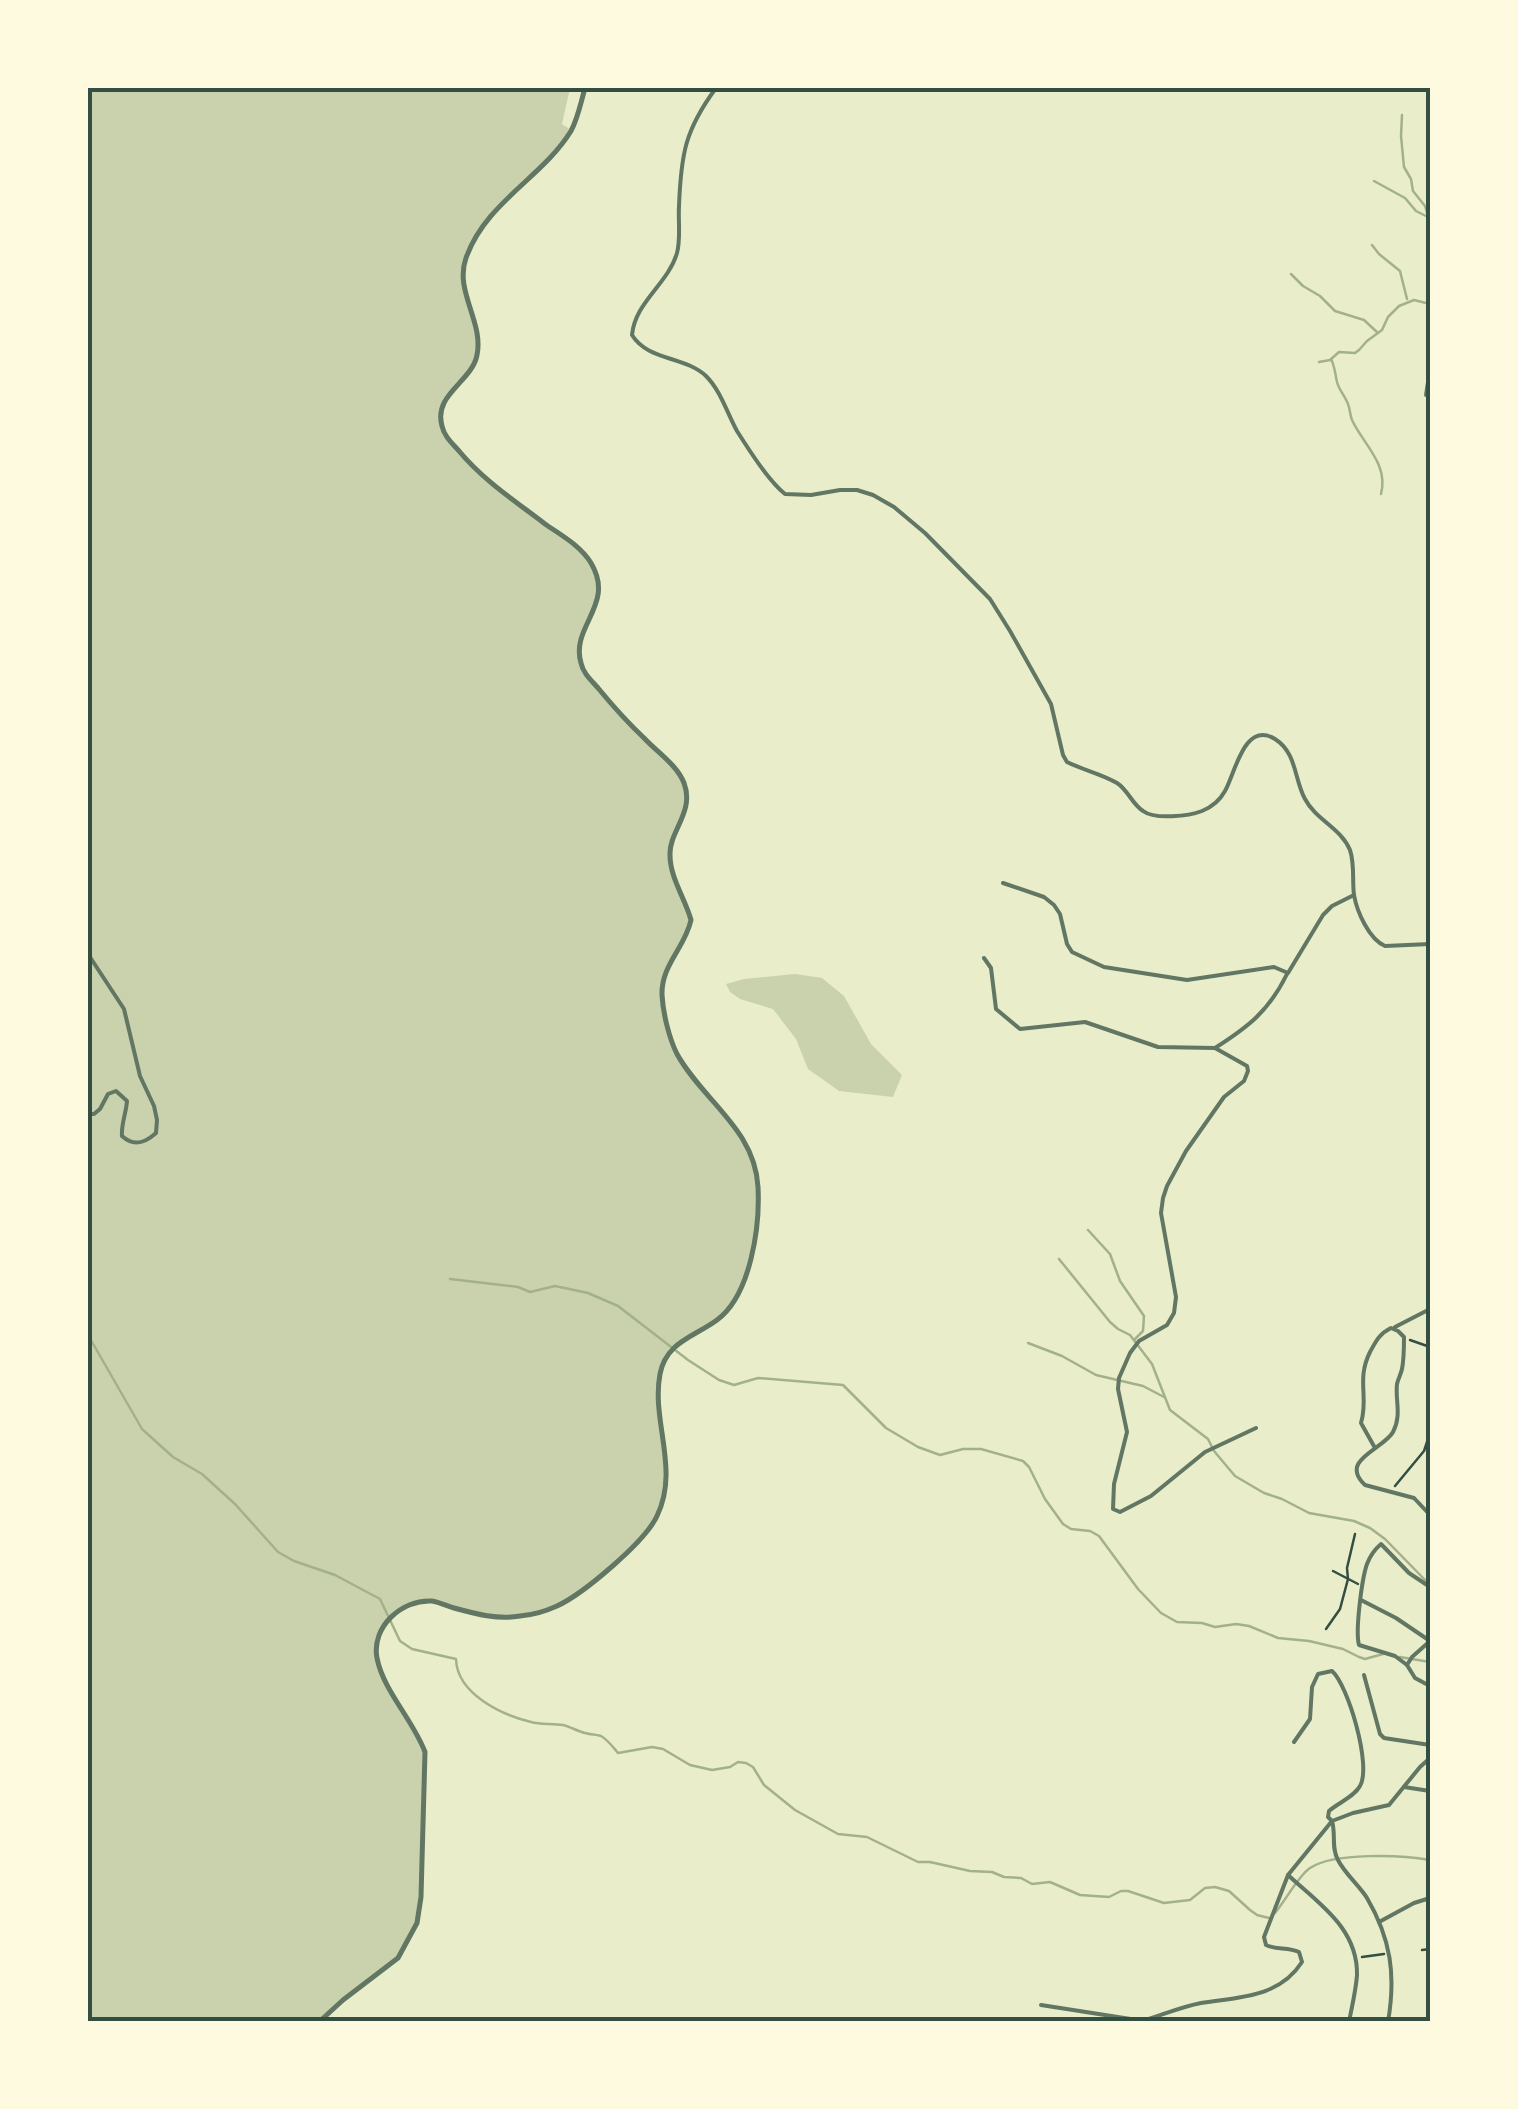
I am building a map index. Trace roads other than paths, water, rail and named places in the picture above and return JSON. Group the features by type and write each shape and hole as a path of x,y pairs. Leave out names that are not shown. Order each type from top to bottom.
{"street":[{"path":"320,2022 398,1958 417,1923 422,1898 424,1752 377,1658 377,1641 383,1625 398,1611 420,1602 431,1601 493,1617 516,1617 556,1606 606,1571 640,1538 658,1514 666,1482 659,1400 666,1356 674,1345 717,1320 732,1306 750,1261 755,1232 758,1187 752,1154 740,1132 677,1054 662,994 666,970 682,947 691,920 670,858 670,845 686,808 684,782 584,672 579,651 600,590 591,563 572,544 496,488 464,457 440,422 447,397 472,368 478,354 478,333 463,282 464,261 481,228 572,130 585,88"},
{"path":"716,88 692,122 685,141 678,251 635,318 635,341 642,348 697,368 710,379 736,428 785,494 858,490 894,507 925,533 990,599 1010,631 1050,704 1064,759 1116,783 1143,812 1172,816 1201,812 1215,804 1224,794 1241,751 1255,736 1267,735 1278,740 1294,764 1306,802 1344,840 1351,853 1354,895 1378,943 1400,947 1430,944"},
{"path":"1426,395 1430,369"},
{"path":"1003,882 1054,905 1072,952 1104,967 1186,980 1274,967 1288,974"},
{"path":"1215,1048 1248,1027 1267,1008 1323,915 1354,895"},
{"path":"88,954 124,1010 140,1076 154,1106 156,1132 146,1142 127,1141 122,1136 127,1102 116,1091 108,1094 94,1114 88,1114"},
{"path":"984,958 990,968 996,1009 1020,1029 1084,1022 1158,1046 1215,1048 1246,1066 1248,1071 1239,1087 1224,1097 1186,1151 1163,1198 1161,1213 1176,1297 1174,1313 1167,1325 1138,1341 1119,1378 1128,1432 1114,1484 1113,1509 1120,1512 1151,1496 1204,1452 1256,1428"},
{"path":"1375,1448 1361,1423 1363,1367 1377,1338 1430,1309"},
{"path":"1388,1329 1404,1337 1396,1424 1392,1434 1367,1452 1358,1468 1360,1480 1365,1485 1414,1498 1430,1515"},
{"path":"1430,1601 1430,1589 1381,1544 1368,1560 1359,1645 1395,1656 1415,1678 1430,1686"},
{"path":"1361,1600 1430,1642 1407,1665"},
{"path":"1294,1742 1310,1719 1312,1687 1318,1674 1332,1671 1346,1695 1364,1771 1362,1783 1329,1811 1328,1817 1332,1821 1336,1858 1366,1896 1390,1954 1388,2022"},
{"path":"1364,1675 1380,1734 1384,1738 1430,1745"},
{"path":"1042,2005 1140,2021 1202,2003 1253,1996 1285,1981 1302,1962 1299,1952 1271,1948 1264,1936 1288,1875 1332,1821 1389,1805 1430,1758"},
{"path":"1404,1787 1430,1790"},
{"path":"1288,1875 1341,1925 1355,1958 1357,1976 1350,2022"},
{"path":"1379,1922 1414,1902 1430,1898"}],"waterway":[{"path":"1402,115 1404,167 1430,223"},
{"path":"1374,181 1405,198 1426,216"},
{"path":"1372,245 1400,271 1407,299"},
{"path":"1291,274 1335,311 1364,320 1378,333"},
{"path":"1319,362 1330,360 1339,352 1355,353 1382,330 1399,306 1414,300 1430,304"},
{"path":"1331,359 1352,420 1378,464 1383,483 1381,494"},
{"path":"1088,1230 1110,1254 1120,1281 1144,1316 1143,1331 1134,1340"},
{"path":"1059,1259 1110,1322 1130,1335 1152,1364 1170,1410 1208,1439 1235,1476 1309,1513 1370,1528 1429,1584"},
{"path":"450,1279 518,1287 530,1292 555,1286 588,1293 618,1306 688,1360 734,1385 758,1378 843,1385 886,1428 918,1447 940,1455 981,1449 1023,1461 1063,1524 1099,1536 1138,1589 1161,1613 1177,1622 1249,1626 1278,1638 1343,1649 1365,1659 1383,1654"},
{"path":"88,1335 142,1429 173,1457 202,1474 278,1552 380,1599 400,1641 412,1649 456,1659 464,1683 483,1701 507,1714 601,1736 618,1753 652,1747 690,1765 712,1770 746,1763 764,1785 795,1810 838,1834 867,1837 918,1862 992,1872 1032,1884 1050,1882 1080,1895 1109,1897 1128,1891 1164,1903 1190,1900 1205,1888 1215,1887 1229,1891 1257,1915 1269,1918"},
{"path":"1028,1343 1096,1375 1143,1386 1164,1397"},
{"path":"1400,1657 1430,1662"},
{"path":"1275,1913 1301,1876 1321,1863 1368,1856 1430,1860"}]}
